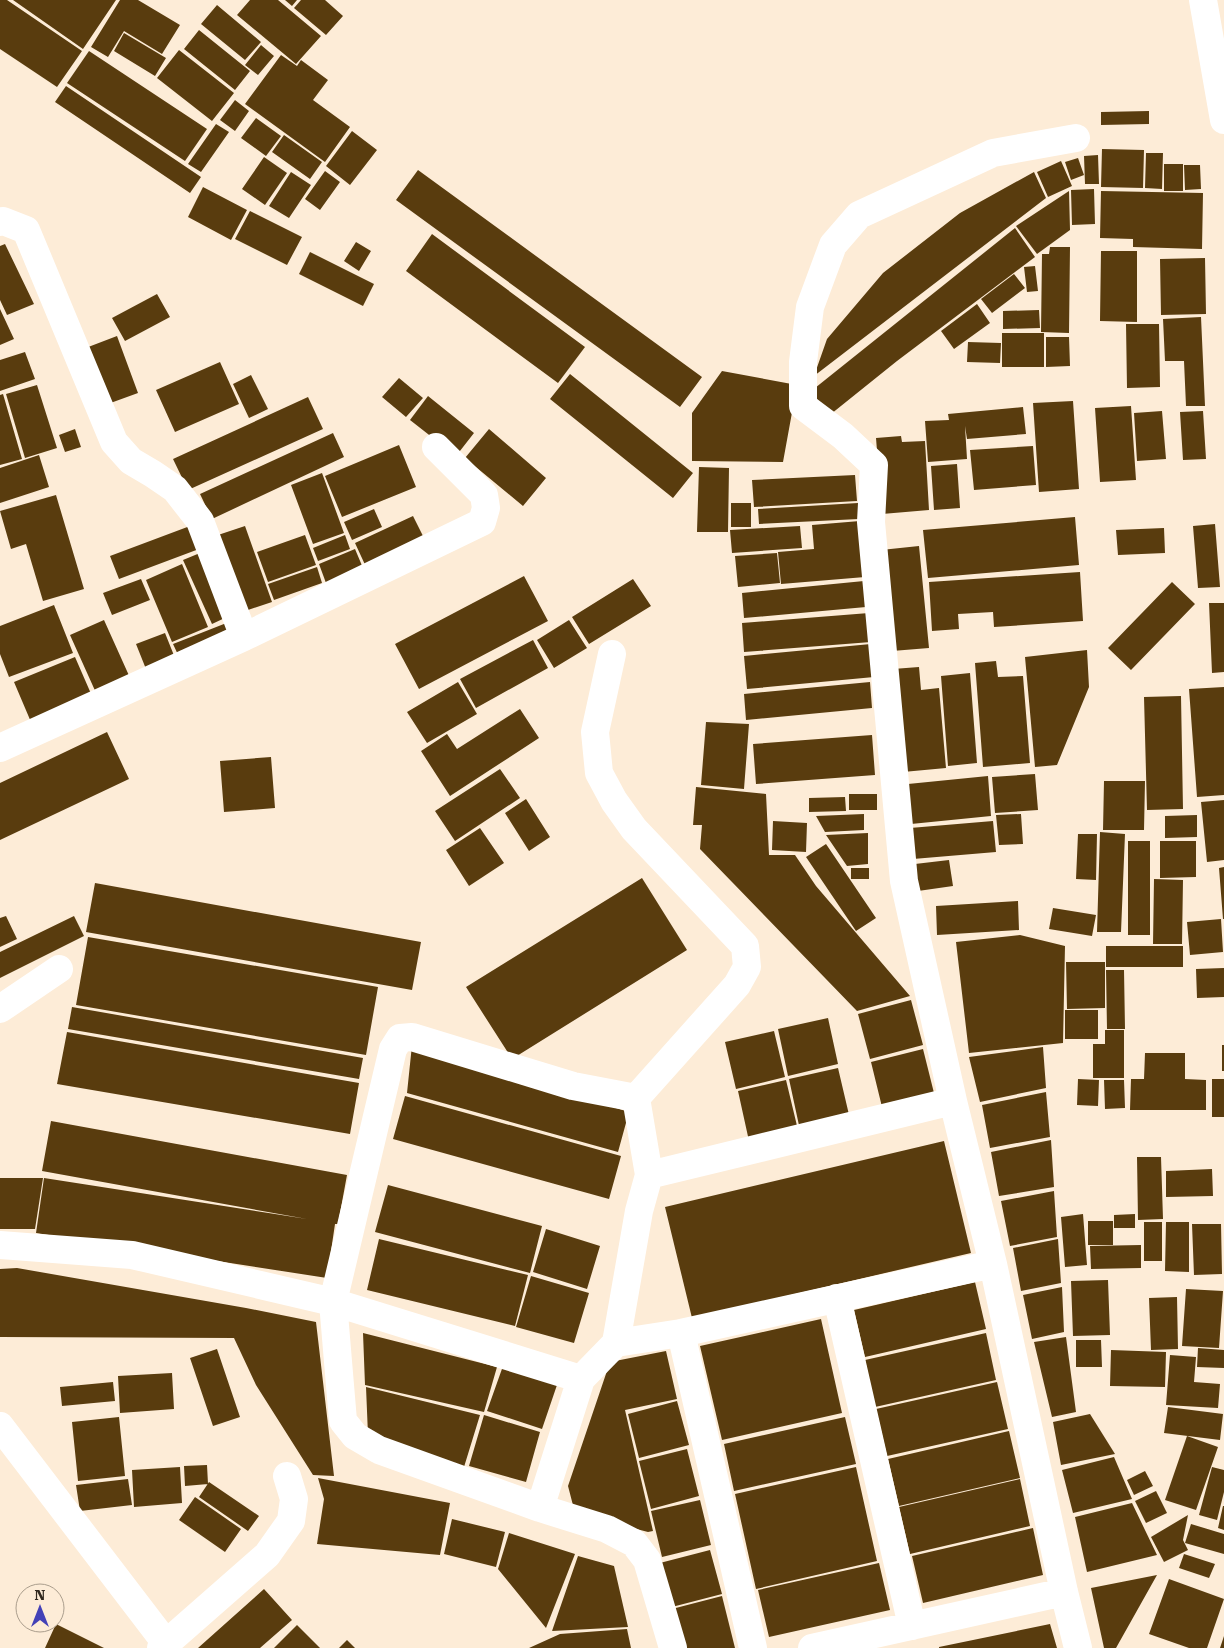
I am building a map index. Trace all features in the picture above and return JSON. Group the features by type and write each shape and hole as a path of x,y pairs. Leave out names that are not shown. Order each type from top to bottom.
{"street":[{"path":"1203,0 1224,120"},
{"path":"1076,138 993,153 859,216 833,245 810,307 804,353 803,406 843,436 874,465 871,522 904,880 953,1102 993,1264 1064,1592 1078,1648"},
{"path":"0,222 26,230 114,442 131,461 175,489 200,521 244,637"},
{"path":"0,747 244,637 482,522 486,508 484,495 436,447"},
{"path":"612,654 595,732 599,773 614,800 634,829 745,946 747,967 737,985 636,1098"},
{"path":"0,1009 59,969"},
{"path":"636,1098 573,1086 412,1037 400,1038 393,1049 332,1302 343,1421 355,1436 379,1450 540,1508 607,1529 634,1543 647,1560 673,1648"},
{"path":"540,1508 581,1379 616,1343 639,1211 649,1176 636,1098"},
{"path":"649,1176 953,1102"},
{"path":"0,1245 132,1255 332,1302 581,1379"},
{"path":"616,1343 681,1333 993,1264"},
{"path":"837,1298 912,1626"},
{"path":"681,1333 752,1648"},
{"path":"0,1426 163,1645 267,1555 291,1521 294,1498 287,1476"},
{"path":"812,1648 1064,1592"}],"building":[{"path":"0,0 7,0 82,51 57,87 0,49"},
{"path":"13,0 116,0 83,49"},
{"path":"120,0 138,0 180,25 162,54 124,31 108,57 91,47"},
{"path":"250,0 278,0 321,36 296,64 237,15"},
{"path":"285,0 297,0 292,6"},
{"path":"301,0 325,0 343,16 326,35 294,8"},
{"path":"217,5 261,42 245,60 201,24"},
{"path":"199,30 250,71 235,90 184,49"},
{"path":"124,33 166,58 155,76 114,51"},
{"path":"261,45 274,56 258,75 245,65"},
{"path":"179,50 234,93 212,121 157,78"},
{"path":"89,51 207,129 185,161 67,83"},
{"path":"281,55 297,66 301,60 328,80 313,100 350,127 325,162 245,104"},
{"path":"66,86 201,177 190,193 55,102"},
{"path":"235,100 249,111 235,131 220,120"},
{"path":"1149,111 1149,124 1101,125 1101,112"},
{"path":"256,118 281,136 266,156 241,138"},
{"path":"216,124 229,132 201,172 188,164"},
{"path":"352,131 377,150 350,185 326,166"},
{"path":"284,135 322,162 310,179 272,152"},
{"path":"1102,149 1144,150 1143,188 1101,187"},
{"path":"1146,153 1163,153 1162,189 1145,188"},
{"path":"1098,155 1099,184 1085,184 1084,156"},
{"path":"264,157 287,173 265,205 242,189"},
{"path":"1078,158 1084,175 1071,180 1065,162"},
{"path":"1061,161 1072,186 1048,197 1037,172"},
{"path":"1164,164 1183,164 1183,191 1164,191"},
{"path":"1184,165 1200,165 1201,189 1185,190"},
{"path":"418,170 702,377 680,407 396,200"},
{"path":"325,171 340,182 320,210 305,199"},
{"path":"291,172 311,185 289,218 269,206"},
{"path":"1034,172 1046,198 814,376 827,339 883,273 960,213"},
{"path":"203,187 247,210 231,240 188,217"},
{"path":"1094,189 1095,224 1072,225 1071,190"},
{"path":"1069,191 1070,230 1037,254 1016,226"},
{"path":"1101,191 1203,193 1202,249 1133,247 1133,239 1100,238"},
{"path":"250,211 302,237 287,265 235,239"},
{"path":"1015,228 1035,257 897,361 831,414 810,392"},
{"path":"432,234 585,347 558,383 406,271"},
{"path":"356,242 371,251 359,271 344,261"},
{"path":"5,244 34,304 7,315 0,300 0,246"},
{"path":"1050,247 1070,247 1069,333 1041,332 1042,254 1049,254"},
{"path":"1101,251 1137,251 1137,322 1100,321"},
{"path":"310,252 374,284 363,306 299,274"},
{"path":"1205,258 1206,314 1161,315 1160,259"},
{"path":"1035,266 1038,291 1027,292 1024,267"},
{"path":"1014,274 1025,288 992,313 981,299"},
{"path":"157,294 170,317 125,341 112,318"},
{"path":"977,304 990,323 954,349 941,331"},
{"path":"0,309 14,339 0,345"},
{"path":"1039,310 1040,328 1003,329 1003,311"},
{"path":"1201,317 1205,406 1186,406 1184,361 1165,361 1163,319"},
{"path":"1126,324 1159,324 1160,387 1127,388"},
{"path":"1002,333 1044,333 1044,367 1002,367"},
{"path":"117,336 138,393 105,405 83,349"},
{"path":"1046,337 1069,337 1070,366 1046,367"},
{"path":"968,342 1001,343 1000,363 967,362"},
{"path":"25,352 35,379 0,391 0,360"},
{"path":"220,362 239,404 175,432 156,390"},
{"path":"722,371 797,385 783,462 692,461 692,413"},
{"path":"570,374 693,473 673,498 550,399"},
{"path":"251,375 268,409 249,418 233,384"},
{"path":"399,378 423,398 406,417 382,397"},
{"path":"37,385 57,448 25,458 6,394"},
{"path":"3,394 22,459 0,465 0,395"},
{"path":"428,396 474,433 456,456 410,420"},
{"path":"308,397 323,429 188,490 173,459"},
{"path":"1073,401 1079,489 1039,492 1033,403"},
{"path":"1131,406 1136,480 1100,482 1095,408"},
{"path":"1023,407 1026,434 967,439 965,426 967,459 928,462 925,421 949,420 948,414"},
{"path":"1162,411 1166,459 1137,461 1134,413"},
{"path":"1203,411 1206,459 1183,460 1180,412"},
{"path":"75,429 81,447 65,452 59,435"},
{"path":"489,429 546,478 523,506 465,458"},
{"path":"333,433 344,457 212,519 200,494"},
{"path":"901,436 902,442 925,441 929,510 882,514 876,438"},
{"path":"399,445 416,487 342,517 325,476"},
{"path":"1033,446 1036,485 974,490 970,450"},
{"path":"39,455 49,487 0,503 0,468"},
{"path":"957,464 960,508 934,510 931,466"},
{"path":"699,467 729,468 728,532 697,532"},
{"path":"322,473 344,533 313,544 291,485"},
{"path":"855,475 857,501 754,507 752,480"},
{"path":"56,495 84,589 43,601 26,544 11,549 0,511"},
{"path":"731,503 751,503 751,527 731,527"},
{"path":"858,503 859,519 759,524 758,509"},
{"path":"374,509 382,527 352,540 344,522"},
{"path":"413,516 426,542 367,569 355,543"},
{"path":"1075,517 1079,565 928,578 923,530"},
{"path":"860,521 865,577 781,584 778,552 814,549 812,525"},
{"path":"1215,524 1220,587 1198,588 1193,526"},
{"path":"190,526 199,549 119,579 110,556"},
{"path":"245,526 272,602 245,611 218,535"},
{"path":"800,526 802,548 732,553 730,530"},
{"path":"1164,528 1165,553 1118,555 1116,530"},
{"path":"305,535 316,565 268,582 257,552"},
{"path":"345,535 350,549 318,561 313,548"},
{"path":"919,546 929,648 892,651 881,550"},
{"path":"355,549 363,568 326,583 319,564"},
{"path":"200,553 229,616 212,624 183,560"},
{"path":"777,553 780,583 738,587 735,556"},
{"path":"182,564 208,627 172,642 146,580"},
{"path":"317,567 322,583 274,600 268,584"},
{"path":"1080,572 1083,621 994,627 993,612 958,614 959,629 932,631 929,582"},
{"path":"524,576 548,621 419,689 395,644"},
{"path":"141,579 150,600 112,615 103,593"},
{"path":"633,579 651,606 589,644 572,617"},
{"path":"864,581 866,607 744,618 742,593"},
{"path":"1172,582 1195,604 1131,670 1108,648"},
{"path":"1209,603 1224,603 1224,672 1212,673"},
{"path":"54,605 73,653 9,677 0,654 0,626"},
{"path":"869,613 871,642 744,652 742,623"},
{"path":"104,620 131,680 97,695 70,635"},
{"path":"569,620 587,648 554,668 537,640"},
{"path":"229,622 234,636 180,659 173,644"},
{"path":"165,633 175,658 146,669 136,644"},
{"path":"533,640 548,668 476,708 460,679"},
{"path":"871,644 874,677 747,689 744,656"},
{"path":"1087,650 1089,687 1057,765 1035,767 1025,657"},
{"path":"75,657 92,696 31,722 14,682"},
{"path":"996,661 998,677 1023,676 1030,763 983,767 975,663"},
{"path":"919,667 921,690 939,688 946,768 903,772 893,669"},
{"path":"970,673 977,763 948,766 941,676"},
{"path":"458,682 477,714 427,743 407,712"},
{"path":"870,682 872,708 746,720 744,694"},
{"path":"1224,687 1224,795 1197,797 1189,689"},
{"path":"1181,696 1183,809 1147,810 1144,697"},
{"path":"520,709 539,738 450,796 421,751 447,734 457,749"},
{"path":"706,722 749,724 744,789 701,785"},
{"path":"107,732 129,779 0,840 0,783"},
{"path":"872,735 875,775 756,784 753,744"},
{"path":"271,757 275,808 224,812 220,761"},
{"path":"500,769 520,798 455,841 435,811"},
{"path":"1035,774 1038,810 995,813 992,777"},
{"path":"988,776 991,816 911,824 908,784"},
{"path":"1104,781 1145,781 1144,830 1103,830"},
{"path":"696,787 766,794 769,855 795,855 816,886 910,996 857,1011 700,849 702,825 693,825"},
{"path":"849,794 877,794 877,810 849,810"},
{"path":"845,797 846,811 809,812 809,798"},
{"path":"526,799 550,837 529,851 505,813"},
{"path":"1224,800 1224,860 1207,862 1201,802"},
{"path":"864,814 864,830 825,832 816,816"},
{"path":"1021,814 1023,844 999,845 996,815"},
{"path":"1197,815 1197,837 1165,838 1165,816"},
{"path":"773,821 807,823 806,852 772,850"},
{"path":"993,821 996,852 913,859 910,828"},
{"path":"480,828 504,863 469,886 446,850"},
{"path":"1100,832 1125,834 1121,932 1097,932"},
{"path":"868,833 868,864 847,866 826,835"},
{"path":"1078,834 1097,834 1096,880 1076,879"},
{"path":"1128,841 1150,841 1150,935 1128,935"},
{"path":"1160,841 1196,841 1196,877 1160,878"},
{"path":"826,844 876,918 856,931 806,857"},
{"path":"949,860 953,886 918,891 915,864"},
{"path":"1224,867 1224,919 1223,919 1219,868"},
{"path":"851,868 869,868 869,879 851,879"},
{"path":"642,878 687,950 512,1059 466,987"},
{"path":"1154,879 1183,880 1182,944 1153,944"},
{"path":"95,883 421,942 412,990 86,932"},
{"path":"1018,901 1019,930 937,935 936,906"},
{"path":"1053,908 1096,915 1092,936 1049,929"},
{"path":"6,916 17,939 0,947 0,918"},
{"path":"74,916 84,936 0,978 0,952"},
{"path":"1221,919 1223,952 1190,955 1187,922"},
{"path":"1020,935 1065,946 1063,1043 969,1053 956,942"},
{"path":"88,937 378,987 366,1055 76,1005"},
{"path":"1106,946 1183,946 1183,967 1106,967"},
{"path":"1066,962 1105,962 1105,1008 1067,1009"},
{"path":"1224,968 1224,997 1197,998 1196,969"},
{"path":"1106,970 1124,970 1125,1029 1107,1029"},
{"path":"911,1000 923,1045 870,1059 858,1014"},
{"path":"72,1007 363,1058 359,1079 68,1029"},
{"path":"1065,1010 1098,1010 1098,1039 1065,1039"},
{"path":"828,1018 838,1064 788,1076 778,1029"},
{"path":"1105,1030 1124,1030 1124,1078 1093,1078 1093,1044 1105,1044"},
{"path":"774,1031 785,1077 736,1089 725,1042"},
{"path":"67,1032 359,1083 350,1134 57,1084"},
{"path":"412,1045 629,1112 618,1152 407,1093"},
{"path":"1222,1045 1224,1045 1224,1071 1222,1071"},
{"path":"1043,1047 1046,1088 980,1102 969,1057"},
{"path":"923,1049 935,1097 883,1111 871,1062"},
{"path":"1145,1053 1185,1053 1185,1079 1206,1080 1206,1110 1130,1110 1131,1079 1144,1079"},
{"path":"838,1068 850,1119 800,1130 789,1079"},
{"path":"1078,1079 1099,1080 1098,1106 1077,1105"},
{"path":"1212,1079 1224,1079 1224,1117 1212,1117"},
{"path":"786,1080 798,1130 749,1141 738,1091"},
{"path":"1104,1080 1124,1080 1125,1108 1105,1109"},
{"path":"1046,1092 1050,1137 990,1148 982,1105"},
{"path":"405,1096 621,1156 609,1199 393,1139"},
{"path":"51,1121 347,1175 338,1224 335,1224 327,1278 36,1233 44,1178 307,1219 42,1171"},
{"path":"1051,1140 1054,1187 999,1196 991,1152"},
{"path":"944,1141 971,1253 692,1318 665,1207"},
{"path":"1137,1157 1161,1157 1163,1219 1138,1220"},
{"path":"1212,1169 1213,1196 1166,1197 1166,1171"},
{"path":"0,1178 43,1178 35,1229 0,1229"},
{"path":"388,1185 542,1226 530,1273 375,1232"},
{"path":"1054,1191 1057,1237 1010,1246 1001,1201"},
{"path":"1083,1214 1087,1265 1065,1267 1061,1217"},
{"path":"1135,1214 1135,1228 1114,1228 1114,1215"},
{"path":"1088,1221 1113,1221 1113,1245 1088,1245"},
{"path":"1144,1222 1162,1222 1162,1261 1144,1261"},
{"path":"1166,1222 1189,1222 1189,1272 1165,1271"},
{"path":"1192,1224 1221,1224 1222,1274 1194,1275"},
{"path":"546,1229 600,1246 587,1289 533,1272"},
{"path":"379,1239 528,1275 515,1326 367,1290"},
{"path":"1058,1239 1061,1283 1021,1291 1013,1248"},
{"path":"1141,1245 1141,1268 1091,1269 1090,1246"},
{"path":"17,1268 316,1322 334,1476 313,1475 256,1385 234,1338 0,1337 0,1269"},
{"path":"531,1276 589,1293 574,1343 516,1327"},
{"path":"1108,1280 1110,1335 1073,1336 1071,1281"},
{"path":"975,1282 986,1329 865,1357 854,1310"},
{"path":"1062,1287 1064,1332 1032,1339 1023,1295"},
{"path":"1186,1289 1223,1291 1219,1348 1182,1346"},
{"path":"1177,1297 1178,1349 1151,1350 1149,1298"},
{"path":"821,1319 842,1413 722,1440 700,1346"},
{"path":"363,1333 497,1367 484,1412 365,1385"},
{"path":"986,1333 996,1380 875,1407 865,1360"},
{"path":"1066,1337 1076,1412 1052,1417 1034,1342"},
{"path":"1076,1340 1101,1340 1102,1367 1076,1367"},
{"path":"1198,1348 1224,1350 1224,1368 1197,1367"},
{"path":"217,1349 240,1417 213,1426 190,1358"},
{"path":"1111,1350 1166,1352 1165,1387 1110,1386"},
{"path":"666,1351 677,1399 625,1410 653,1531 648,1532 575,1513 568,1486 610,1362"},
{"path":"1170,1355 1196,1357 1194,1382 1220,1384 1218,1408 1166,1405"},
{"path":"503,1366 557,1385 542,1429 487,1411"},
{"path":"172,1373 174,1409 120,1413 118,1376"},
{"path":"113,1382 115,1401 62,1406 60,1387"},
{"path":"997,1382 1008,1429 887,1456 876,1409"},
{"path":"366,1387 480,1415 464,1467 368,1435"},
{"path":"677,1401 689,1445 639,1458 628,1414"},
{"path":"1168,1407 1223,1414 1220,1440 1164,1433"},
{"path":"1090,1414 1115,1454 1061,1465 1053,1422"},
{"path":"484,1415 540,1432 526,1482 469,1466"},
{"path":"119,1417 125,1476 78,1481 72,1422"},
{"path":"845,1417 856,1464 734,1491 724,1444"},
{"path":"1009,1431 1020,1478 899,1506 888,1459"},
{"path":"1187,1436 1218,1447 1196,1510 1165,1500"},
{"path":"687,1449 699,1496 651,1509 639,1461"},
{"path":"1114,1457 1132,1499 1073,1513 1062,1470"},
{"path":"207,1465 208,1484 185,1486 184,1466"},
{"path":"180,1467 182,1503 134,1507 132,1470"},
{"path":"856,1467 877,1561 756,1589 735,1494"},
{"path":"1212,1467 1224,1470 1224,1492 1217,1520 1199,1515"},
{"path":"1145,1471 1153,1486 1134,1495 1127,1480"},
{"path":"318,1478 450,1503 440,1555 317,1544 324,1499"},
{"path":"128,1479 132,1505 80,1511 76,1485"},
{"path":"1020,1479 1030,1526 910,1554 899,1507"},
{"path":"209,1482 259,1516 248,1531 199,1497"},
{"path":"1156,1491 1167,1513 1146,1523 1135,1501"},
{"path":"195,1497 241,1529 225,1552 179,1520"},
{"path":"700,1500 711,1545 662,1557 651,1511"},
{"path":"1132,1503 1157,1555 1087,1572 1075,1517"},
{"path":"1224,1506 1224,1530 1218,1528"},
{"path":"1188,1515 1183,1540 1188,1550 1164,1562 1151,1537"},
{"path":"452,1519 505,1532 496,1567 444,1554"},
{"path":"1191,1524 1224,1534 1224,1554 1185,1543"},
{"path":"1033,1528 1043,1575 923,1603 912,1556"},
{"path":"509,1533 575,1554 546,1628 498,1569"},
{"path":"710,1550 722,1594 668,1608 656,1564"},
{"path":"1184,1554 1215,1564 1209,1578 1179,1568"},
{"path":"578,1556 614,1566 628,1627 552,1631"},
{"path":"879,1563 890,1610 769,1637 758,1590"},
{"path":"1157,1575 1116,1648 1104,1648 1091,1588"},
{"path":"1169,1579 1224,1599 1207,1648 1189,1648 1149,1634"},
{"path":"264,1589 292,1620 260,1648 198,1648"},
{"path":"722,1596 735,1648 679,1648 668,1610"},
{"path":"1050,1624 1057,1648 939,1648 939,1647"},
{"path":"297,1625 320,1648 274,1648"},
{"path":"65,1628 104,1648 45,1648 52,1633 65,1633"},
{"path":"627,1629 631,1648 529,1648 560,1634"},
{"path":"1224,1636 1224,1648 1220,1648"},
{"path":"347,1640 355,1648 339,1648"}]}
